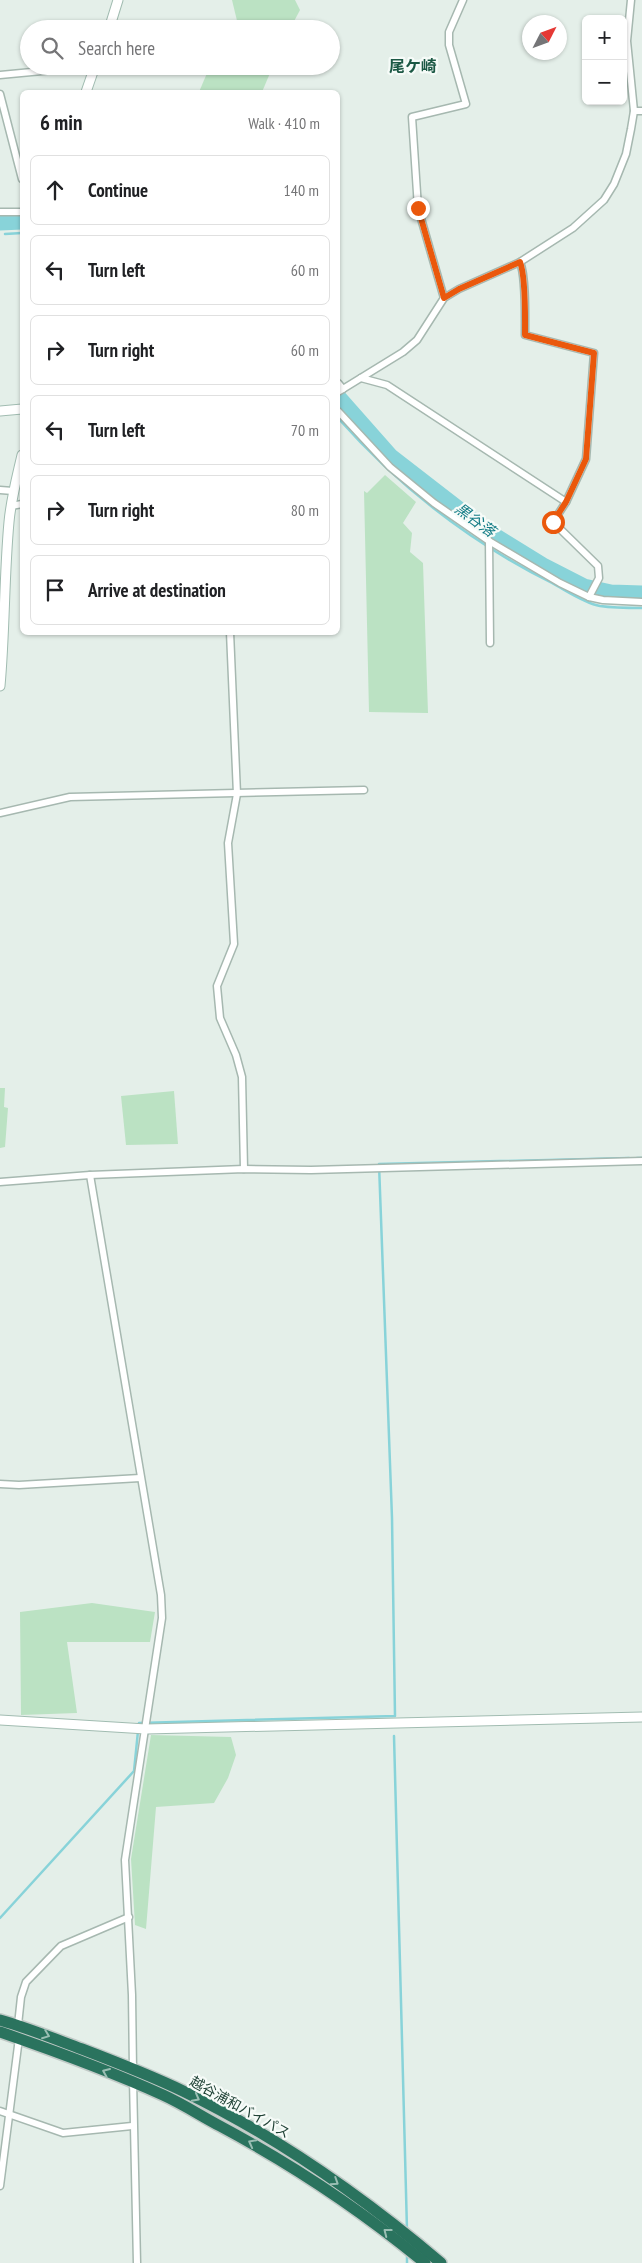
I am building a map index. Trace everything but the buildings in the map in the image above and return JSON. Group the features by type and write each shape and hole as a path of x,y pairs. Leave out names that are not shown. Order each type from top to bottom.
{"highway":[{"name":"越谷浦和バイパス","path":"0,2020 18,2025 133,2069 184,2092 257,2131 366,2203 441,2263"},
{"name":"越谷浦和バイパス","path":"0,2032 173,2100 298,2170 354,2207 425,2263"}],"street":[{"path":"112,20 118,0"},
{"path":"444,298 418,208 412,117 466,104 449,46 450,32 463,0"},
{"path":"340,391 403,352 417,340 444,298 459,289 520,262 573,228 604,200 614,184 626,154 634,111 627,42 631,0"},
{"path":"0,76 20,74"},
{"path":"87,90 92,75"},
{"path":"0,94 20,171"},
{"path":"634,111 642,111"},
{"path":"0,212 20,212"},
{"path":"520,262 524,270 522,279 525,304 525,335 594,353 586,459 566,502 553,522 598,566 599,578 589,597"},
{"path":"361,378 387,385 566,502"},
{"path":"0,411 20,409"},
{"path":"340,412 390,467 434,503 489,541 560,584 589,597 603,600 642,602"},
{"path":"0,685 11,506 20,463"},
{"path":"0,490 13,491"},
{"path":"11,506 20,504"},
{"path":"489,541 490,643"},
{"path":"230,635 237,794 228,844 234,944 217,986 220,1018 236,1055 242,1078 244,1169"},
{"path":"0,814 70,797 364,790"},
{"path":"0,1182 90,1175 244,1169 339,1169 642,1161"},
{"path":"90,1175 161,1595 162,1618 125,1860 129,1917 136,2263"},
{"path":"0,1484 19,1485 140,1478"},
{"path":"0,1720 146,1729 642,1717"},
{"path":"18,2025 21,1997 26,1982 61,1946 129,1917"},
{"path":"0,2186 19,2038"},
{"path":"0,2111 63,2133 132,2126"}],"green space":[{"path":"232,0 295,0 300,10 295,20 237,20"},
{"path":"206,75 269,75 263,90 200,90"},
{"path":"385,475 416,502 403,523 412,533 410,552 423,563 428,713 369,712 364,491 367,493"},
{"path":"0,1088 5,1088 4,1107 8,1108 5,1147 0,1148"},
{"path":"174,1091 178,1144 126,1145 121,1096"},
{"path":"92,1603 155,1612 150,1642 67,1642 77,1713 21,1715 20,1612"},
{"path":"151,1735 231,1737 236,1755 228,1778 214,1803 156,1807 146,1929 135,1925 131,1859"}],"waterway":[{"name":"黒谷落","path":"0,223 20,222"},
{"path":"5,234 20,233"},
{"name":"黒谷落","path":"340,398 391,456 488,531 543,565 584,586 611,592 642,593"},
{"path":"340,420 361,443 411,490 464,531 493,550 588,602 605,607 642,608"},
{"path":"139,1725 139,1723 395,1716 392,1518 379,1164 629,1158"},
{"path":"637,1158 642,1158"},
{"path":"0,1918 134,1771 138,1731"},
{"path":"394,1736 407,2230"},
{"path":"407,2253 407,2263"}],"district":[{"name":"尾ケ崎","path":"413,66"}],"route":[{"path":"418,208 444,298 459,289 520,262 524,270 522,279 525,304 525,335 594,353 594,373 586,459 566,502 553,522"}]}
